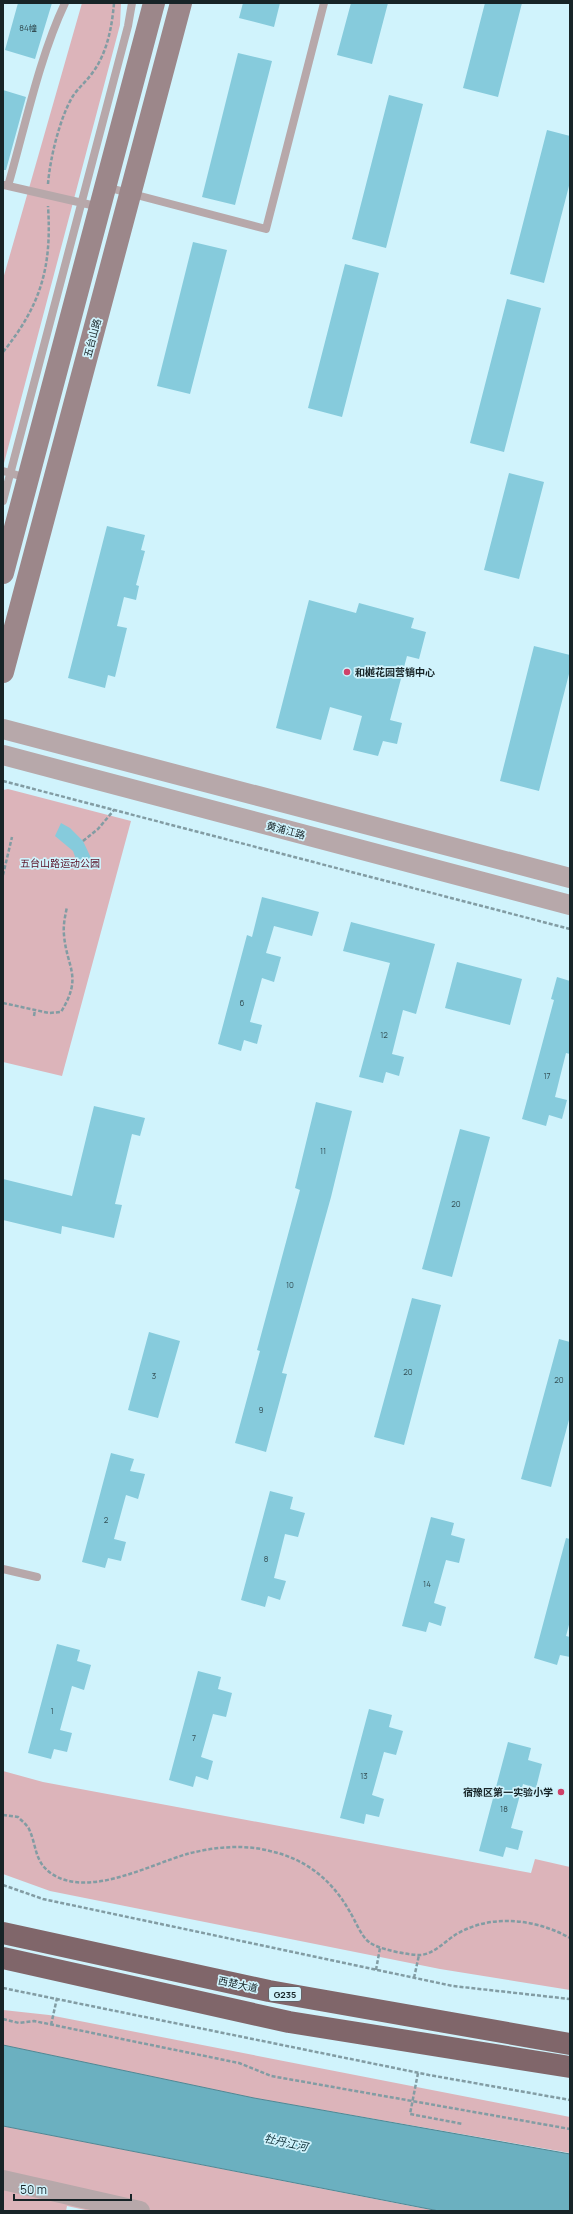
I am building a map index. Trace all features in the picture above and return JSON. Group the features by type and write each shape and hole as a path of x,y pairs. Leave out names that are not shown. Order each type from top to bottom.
{"highway":[{"name":"西楚大道","path":"3,1933 269,1991 570,2044"},
{"path":"3,1958 289,2022 570,2067"}],"main road":[{"path":"3,573 14,474 154,3"},
{"name":"五台山路","path":"3,672 181,3"}],"street":[{"path":"3,728 570,878"},
{"name":"黄浦江路","path":"3,755 570,905"},
{"path":"3,2180 140,2211"}],"lane":[{"path":"65,3 52,34 5,186 47,195 96,199 130,194 266,229 324,3"},
{"path":"96,199 132,3"},
{"path":"3,501 14,474"},
{"path":"3,1568 37,1577"}],"path":[{"path":"3,352 20,328 39,295 48,256 47,195 49,173 62,124 73,96 94,71 108,42 114,3"},
{"path":"3,781 570,930"},
{"path":"83,841 102,826 114,810"},
{"path":"3,875 12,837"},
{"path":"3,1003 49,1013 61,1012 70,994 73,970 64,934 67,907"},
{"path":"34,1016 35,1010"},
{"path":"3,1815 18,1817 28,1828 40,1864 53,1874 84,1883 127,1874 188,1854 229,1847 270,1851 301,1861 326,1878 340,1894 368,1942 380,1948 419,1955 429,1953 457,1934 482,1924 509,1921 535,1923 570,1938"},
{"path":"3,1884 42,1899 453,1986 570,1999"},
{"path":"376,1970 380,1948"},
{"path":"414,1978 419,1955"},
{"path":"3,1988 418,2072 570,2100"},
{"path":"51,2025 57,1998"},
{"path":"3,2019 19,2023 34,2021 239,2063 271,2076 570,2129"},
{"path":"418,2072 410,2114 463,2124"}],"green space":[{"path":"82,3 121,3 120,25 3,467 3,279"},
{"name":"五台山路运动公园","path":"8,789 131,821 62,1076 3,1062 3,790"},
{"path":"3,1771 43,1782 531,1873 535,1859 570,1867 570,1990 440,1969 50,1891 3,1874"},
{"path":"3,2010 49,2015 570,2117 570,2153 254,2098 3,2045"},
{"path":"3,2126 439,2211 90,2211 67,2206 66,2211 3,2211"}],"water":[{"name":"牡丹江河","path":"3,2045 254,2098 570,2154 570,2211 439,2211 3,2126"}],"building":[{"path":"18,3 52,3 35,59 5,50"},
{"path":"243,3 280,3 274,27 239,18"},
{"path":"351,3 388,3 372,64 337,55"},
{"path":"485,3 522,3 498,97 463,88"},
{"path":"238,53 272,61 235,205 202,197"},
{"path":"3,90 26,97 6,170 3,170"},
{"path":"389,95 423,104 386,248 352,239"},
{"path":"547,130 570,136 570,182 544,283 510,274"},
{"path":"193,242 227,250 190,394 157,386"},
{"path":"345,264 379,273 342,417 308,408"},
{"path":"507,299 541,308 504,452 470,443"},
{"path":"509,473 544,482 519,579 484,570"},
{"path":"107,526 145,535 141,550 145,551 136,585 139,586 136,600 124,597 117,626 127,628 115,677 108,675 105,688 68,678"},
{"path":"309,600 356,613 359,603 414,618 411,628 426,632 419,659 407,656 390,720 402,723 397,744 383,741 378,756 353,750 362,716 330,707 321,740 276,728"},
{"path":"534,646 570,655 570,670 539,791 500,781"},
{"path":"61,823 70,828 83,841 91,858 92,866 78,865 73,851 55,836"},
{"path":"262,897 319,912 312,936 274,926 266,953 281,957 274,982 262,978 250,1022 262,1025 257,1044 244,1040 241,1051 218,1044 247,935 252,937"},
{"path":"351,922 435,944 416,1014 403,1010 392,1054 404,1057 399,1076 386,1072 383,1083 359,1077 390,963 343,951"},
{"path":"457,962 522,979 510,1025 445,1008"},
{"path":"557,977 570,981 570,1054 566,1053 555,1097 567,1100 562,1119 549,1115 546,1126 522,1119 554,1000 551,999"},
{"path":"316,1102 352,1111 331,1197 282,1373 287,1374 266,1452 235,1443 260,1351 257,1350 300,1190 295,1188"},
{"path":"94,1106 145,1118 140,1136 132,1134 115,1204 122,1205 114,1238 62,1226 61,1234 3,1220 3,1179 72,1196"},
{"path":"460,1129 490,1137 452,1277 422,1269"},
{"path":"412,1298 441,1305 404,1445 374,1437"},
{"path":"149,1332 180,1341 158,1418 128,1410"},
{"path":"559,1339 570,1342 570,1416 551,1487 521,1479"},
{"path":"111,1453 134,1459 130,1471 145,1474 138,1499 126,1495 114,1539 126,1542 121,1561 108,1558 105,1568 82,1562"},
{"path":"270,1491 293,1497 290,1509 305,1513 298,1537 285,1534 274,1578 286,1581 280,1600 268,1596 265,1607 241,1600"},
{"path":"431,1517 454,1523 451,1535 465,1539 459,1563 446,1560 434,1603 446,1607 441,1626 429,1622 426,1632 402,1626"},
{"path":"566,1538 570,1539 570,1621 566,1636 570,1637 570,1657 560,1655 557,1665 534,1658"},
{"path":"57,1644 80,1650 77,1661 91,1665 84,1690 72,1686 60,1730 72,1733 67,1752 54,1749 51,1759 28,1753"},
{"path":"198,1671 221,1677 218,1689 232,1693 226,1717 213,1714 201,1757 213,1761 208,1780 196,1776 193,1787 169,1780"},
{"path":"369,1709 392,1715 389,1727 403,1731 396,1755 384,1752 372,1795 384,1799 379,1817 366,1814 364,1824 340,1818"},
{"path":"508,1742 531,1748 528,1760 542,1764 536,1788 523,1784 511,1828 523,1831 518,1850 506,1847 503,1857 479,1851"}],"place":[{"name":"和樾花园营销中心","path":"347,672"},
{"name":"宿豫区第一实验小学","path":"561,1792"}]}
